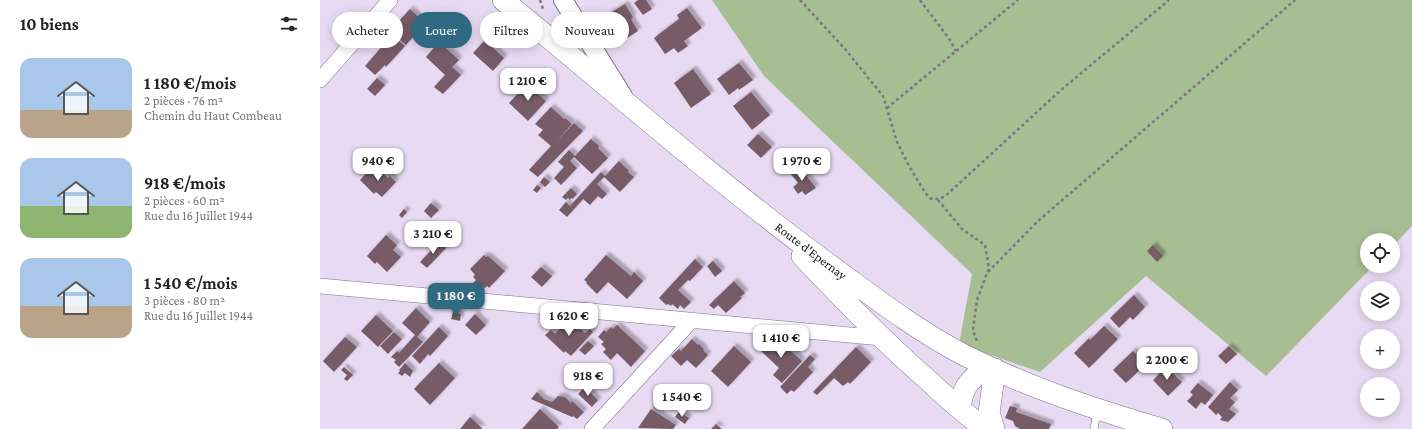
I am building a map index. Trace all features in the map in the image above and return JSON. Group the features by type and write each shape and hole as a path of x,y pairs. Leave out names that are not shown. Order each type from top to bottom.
{"main road":[{"name":"Route d'Epernay","path":"503,0 760,213 914,326 991,368 1052,394 1095,419 1162,429"},
{"path":"760,213 882,338 960,409 985,429"},
{"path":"960,409 964,388 969,382 991,368"},
{"path":"991,368 990,413 994,429"}],"street":[{"path":"320,80 390,0"},
{"path":"563,0 626,102"},
{"path":"320,286 882,338"},
{"path":"592,429 692,320"}],"path":[{"path":"800,0 845,49 882,96 897,142 909,166 929,198 938,200 945,197 1061,90 1169,0"},
{"path":"920,0 950,40 956,51"},
{"path":"887,108 1018,0"},
{"path":"988,272 1038,221 1295,0"},
{"path":"938,200 962,229 985,245 989,268 977,300 973,330 991,368"}],"green space":[{"path":"712,0 1412,0 1412,226 1400,239 1400,233 1360,233 1360,273 1366,273 1266,376 1146,276 1040,372 959,344 972,274 764,76"}],"building":[{"path":"638,0 646,0 652,9 643,15 634,3"},
{"path":"625,4 633,17 631,19 638,31 629,37 629,12 612,12"},
{"path":"687,8 702,28 684,41 688,46 678,53 674,48 665,54 654,38 679,19 677,15"},
{"path":"410,9 413,12 411,12 411,39 406,45 403,42 403,17"},
{"path":"403,44 405,46 386,67 385,65 375,75 365,66 381,48 403,48"},
{"path":"480,45 480,48 493,48 504,58 493,71 473,53"},
{"path":"434,48 446,48 459,60 452,67 461,75 443,94 434,87 445,75 426,57"},
{"path":"739,63 753,80 729,95 717,79"},
{"path":"693,69 711,94 691,108 674,83"},
{"path":"377,78 385,85 375,96 367,89"},
{"path":"527,84 546,101 528,121 509,103"},
{"path":"751,92 770,115 752,130 733,106"},
{"path":"551,107 572,124 556,142 574,123 583,131 538,177 529,170 551,146 538,135 543,130 535,124"},
{"path":"758,134 772,147 761,158 747,145"},
{"path":"591,139 599,146 598,148 608,158 592,174 574,157 570,161 577,168 561,185 554,178 564,167 558,162 569,150 575,156"},
{"path":"619,161 634,177 620,192 604,177 597,184 607,194 602,199 598,196 590,205 583,199 567,217 559,210 566,202 570,206 601,172 605,176"},
{"path":"374,165 388,178 390,176 396,182 382,197 376,192 374,194 360,180"},
{"path":"797,167 801,172 803,171 816,188 805,195 802,191 798,194 793,187 798,183 789,172"},
{"path":"544,177 550,182 545,187 540,182"},
{"path":"537,185 541,188 537,193 533,190"},
{"path":"571,188 577,194 573,199 571,198 570,200 568,198 566,200 562,197"},
{"path":"431,203 439,210 431,218 424,211"},
{"path":"404,209 407,212 402,218 399,215"},
{"path":"386,235 397,245 393,250 401,257 387,272 377,262 375,264 367,256"},
{"path":"439,242 446,248 427,268 420,262"},
{"path":"1153,245 1163,256 1157,262 1147,251"},
{"path":"484,255 486,257 488,256 505,271 489,288 487,286 485,288 481,285 479,288 473,283 476,280 473,277 475,275 470,269"},
{"path":"606,255 631,276 634,272 643,281 627,299 608,282 597,294 584,280"},
{"path":"695,259 703,267 690,281 688,280 678,290 691,302 684,309 680,305 678,309 672,304 671,306 668,304 666,305 659,298"},
{"path":"713,261 722,271 715,277 707,266"},
{"path":"541,267 552,276 542,287 531,277"},
{"path":"734,281 745,293 740,297 742,298 726,313 718,305 714,309 709,305"},
{"path":"1134,295 1145,307 1133,320 1130,317 1119,328 1110,318"},
{"path":"416,308 430,322 417,337 423,342 399,367 394,362 396,360 391,357 397,351 399,353 415,335 402,323"},
{"path":"453,312 461,314 460,321 451,319"},
{"path":"475,314 486,325 476,335 465,325"},
{"path":"376,315 393,331 378,347 361,331"},
{"path":"569,318 585,333 590,329 593,332 571,356 565,351 564,353 545,335 551,330 555,334"},
{"path":"617,325 645,351 631,367 617,353 611,360 603,352 606,349 601,344 604,342 598,337 604,330 606,332 611,327 613,329"},
{"path":"1104,326 1118,339 1089,368 1074,353"},
{"path":"439,327 448,336 430,356 428,354 420,364 412,356"},
{"path":"394,332 402,339 388,354 380,346"},
{"path":"345,337 357,347 334,372 323,361"},
{"path":"775,337 802,361 782,383 773,375 779,368 761,351"},
{"path":"692,339 704,349 703,350 708,355 696,368 687,360 681,366 671,356 679,349 681,351"},
{"path":"588,341 594,346 585,355 579,350"},
{"path":"734,346 751,362 728,387 711,371"},
{"path":"1229,346 1237,354 1226,364 1218,356"},
{"path":"856,347 871,362 850,384 848,382 843,386 834,378 817,395 813,392"},
{"path":"1133,351 1146,364 1126,383 1113,370"},
{"path":"810,355 815,359 808,367 813,372 794,392 791,390 787,394 780,387"},
{"path":"405,363 413,371 410,377 405,373 402,376 398,373"},
{"path":"439,363 455,378 430,405 414,389"},
{"path":"344,367 353,375 347,381 344,379 347,375 341,370"},
{"path":"1166,367 1182,382 1168,396 1153,380"},
{"path":"1230,382 1238,390 1230,398 1235,402 1229,409 1236,414 1228,422 1220,420 1222,417 1218,413 1216,415 1208,407"},
{"path":"1198,383 1213,395 1205,405 1201,402 1196,409 1187,401 1193,395 1190,392"},
{"path":"585,387 598,400 592,407 578,394"},
{"path":"537,392 544,399 552,402 558,396 565,397 584,412 577,419 573,416 572,417 531,399"},
{"path":"1010,406 1017,408 1016,412 1051,424 1049,429 1020,429 1015,426 1013,421 1005,418"},
{"path":"540,409 559,427 557,429 522,429"},
{"path":"651,409 676,425 673,429 638,428"},
{"path":"679,412 689,418 685,424 675,417"},
{"path":"470,417 482,428 481,429 460,429"},
{"path":"716,424 722,429 711,429"}]}
